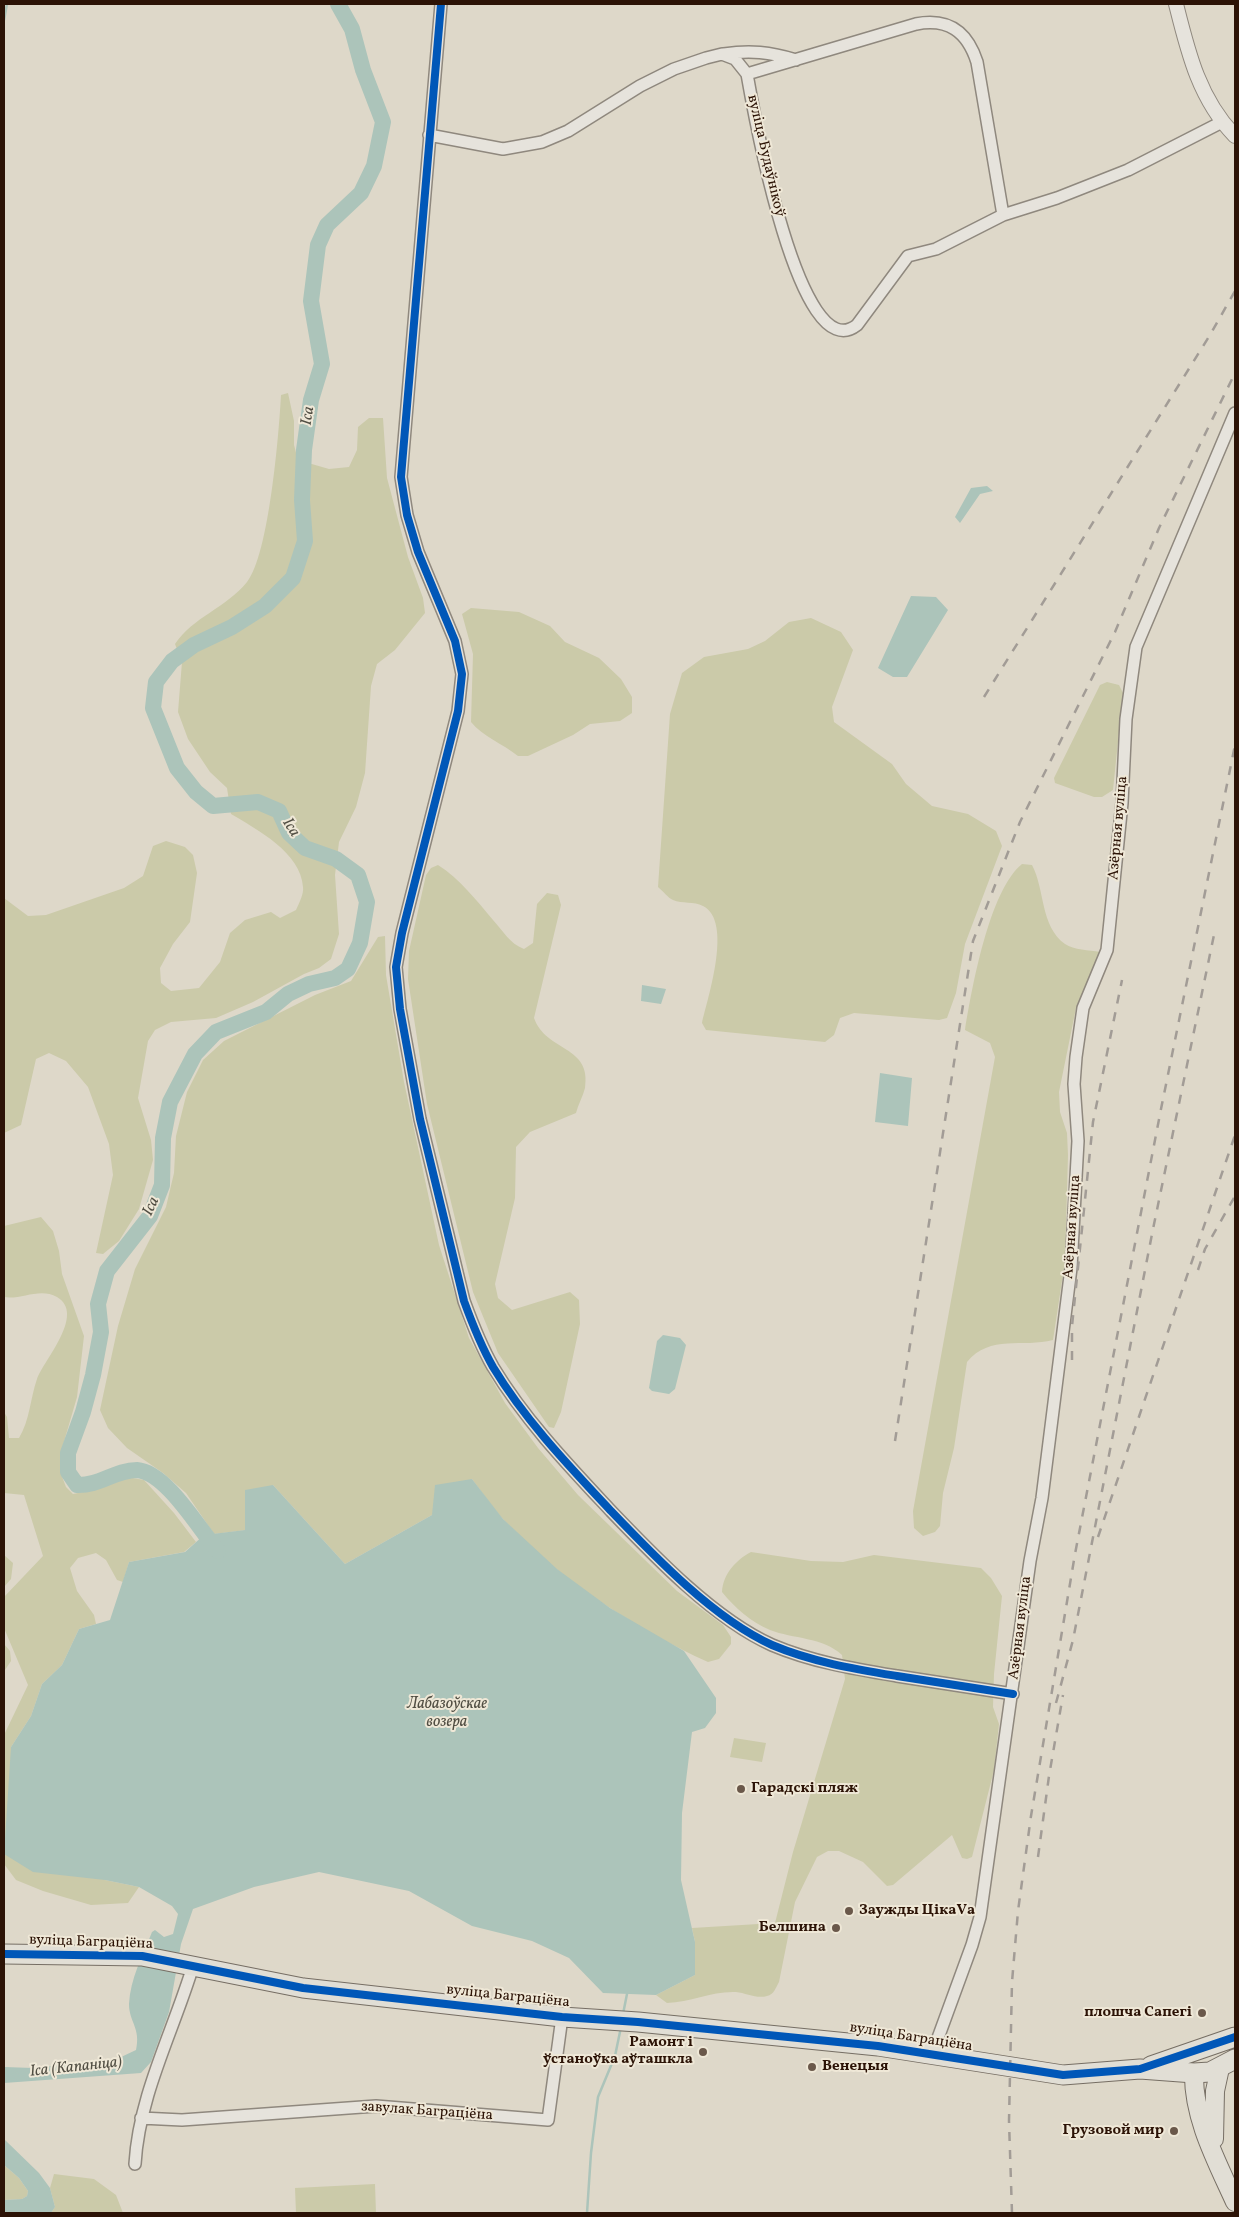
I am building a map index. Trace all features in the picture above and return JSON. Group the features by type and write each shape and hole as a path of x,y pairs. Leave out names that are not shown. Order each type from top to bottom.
{"highway":[{"name":"вуліца Баграціёна","path":"4,1954 142,1956 303,1988 562,2017 638,2022 878,2046 1063,2075 1140,2070"},
{"path":"1140,2070 1235,2037"},
{"path":"1140,2070 1210,2072 1228,2064 1218,2049 1200,2048"},
{"path":"1194,2073 1200,2048"}],"main road":[{"path":"1215,2154 1213,2122 1215,2091 1228,2064"},
{"path":"1167,2070 1183,2082 1199,2113 1235,2202"},
{"path":"1194,2073 1194,2094 1199,2113"}],"street":[{"path":"441,4 401,477 407,515 416,543 456,641 462,674 458,710 402,933 396,967 400,1009 420,1119 464,1301 474,1329 492,1366 529,1420 569,1466 669,1569 735,1623 772,1645 833,1665 1013,1694"},
{"path":"1176,4 1198,82 1222,122 1235,136"},
{"name":"вуліца Будаўнікоў","path":"1003,215 976,62 966,38 960,33 940,23 929,22 747,74 759,143 776,209 812,306 822,320 833,330 850,330 857,325 908,256 936,249 1003,215 1057,198 1128,170 1222,122"},
{"path":"429,135 503,149 542,142 568,131 640,86 674,69 722,54 749,50 796,60"},
{"path":"722,54 734,59 747,74"},
{"name":"Азёрная вуліца","path":"935,2054 938,2038 972,1945 980,1917 1013,1694 1030,1561 1042,1498 1071,1268 1078,1141 1074,1084 1076,1057 1083,1008 1107,950 1122,803 1126,719 1136,647 1235,413"},
{"path":"135,2164 136,2141 141,2118 167,2038 180,2009 186,1964"},
{"name":"завулак Баграціёна","path":"141,2118 182,2120 376,2106 548,2120 562,2017"}],"green space":[{"path":"288,393 294,421 294,445 298,460 329,469 349,467 357,450 358,427 369,418 383,418 387,478 408,557 423,598 425,613 395,650 377,664 371,686 365,773 356,807 339,842 335,875 339,934 331,959 319,968 304,974 253,1002 216,1018 171,1022 155,1030 148,1041 138,1098 151,1140 153,1160 139,1209 119,1241 103,1254 96,1253 113,1175 109,1144 88,1087 66,1061 49,1053 36,1059 21,1125 4,1133 4,898 28,916 46,915 124,888 143,876 153,846 166,841 185,847 193,855 197,873 190,922 173,944 160,968 161,983 171,991 199,988 220,962 230,933 245,920 271,912 280,918 296,910 303,890 300,875 295,864 286,853 265,835 231,814 227,788 210,772 188,739 178,712 182,662 175,644 200,619 239,591 255,568 267,521 278,436 281,395"},
{"path":"471,608 519,612 550,626 565,642 599,658 621,679 632,697 632,713 620,721 590,724 573,735 528,756 518,756 487,736 471,722 473,654 462,614"},
{"path":"811,618 841,632 853,650 832,707 834,722 892,764 906,784 932,806 968,814 996,831 1002,846 965,944 956,993 947,1018 939,1020 854,1013 840,1018 834,1035 825,1042 706,1030 702,1023 713,979 717,943 716,927 712,914 703,906 673,900 658,887 670,714 682,673 704,657 748,649 765,641 789,622"},
{"path":"1107,682 1119,685 1123,693 1113,790 1102,797 1094,797 1055,783 1054,778 1100,685"},
{"path":"1022,864 1032,865 1047,917 1057,936 1065,944 1073,948 1100,952 1076,1008 1059,1092 1060,1112 1067,1133 1068,1155 1065,1261 1053,1340 996,1345 976,1353 967,1362 954,1448 943,1493 940,1526 935,1532 923,1536 914,1528 913,1511 995,1057 990,1043 965,1030 977,966 991,917 1010,877"},
{"path":"438,865 468,891 510,940 524,949 533,943 537,904 547,893 558,895 561,905 534,1018 540,1029 548,1037 575,1056 582,1064 585,1074 585,1088 576,1113 530,1132 516,1147 515,1198 495,1284 498,1298 512,1310 570,1292 579,1300 580,1324 561,1412 554,1428 549,1427 498,1353 473,1292 427,1104 408,979 409,951 426,875 431,868"},
{"path":"385,936 386,975 404,1082 439,1245 469,1338 505,1403 538,1448 578,1495 677,1591 723,1625 731,1637 731,1644 719,1659 708,1662 654,1635 571,1581 523,1540 498,1513 472,1479 432,1515 345,1564 273,1485 246,1530 214,1534 186,1493 163,1473 127,1448 108,1428 100,1410 118,1326 135,1269 166,1207 174,1173 176,1136 187,1092 203,1060 224,1041 315,995 351,981 378,937"},
{"path":"41,1217 53,1231 59,1251 62,1274 84,1336 77,1397 61,1452 61,1474 66,1487 73,1494 93,1490 127,1477 144,1480 174,1513 196,1542 184,1552 129,1562 123,1582 117,1580 106,1560 96,1553 78,1558 70,1568 77,1591 94,1615 96,1624 79,1629 62,1665 42,1684 31,1716 11,1747 105,1880 139,1887 128,1903 91,1905 43,1891 16,1880 4,1864 4,1735 28,1685 4,1628 4,1597 43,1556 24,1495 4,1493 4,1412 7,1417 9,1438 19,1438 28,1417 37,1379 61,1337 67,1314 65,1305 51,1294 37,1293 17,1297 4,1297 4,1226"},
{"path":"751,1552 811,1561 843,1562 874,1555 981,1568 991,1578 1002,1596 994,1674 993,1707 999,1724 994,1770 972,1857 962,1858 952,1835 893,1885 887,1886 863,1862 839,1851 828,1851 817,1857 795,1902 779,1982 771,1994 759,1997 727,1992 667,2003 656,1995 695,1975 695,1942 692,1928 775,1923 793,1852 845,1679 842,1655 834,1649 817,1642 763,1627 732,1604 722,1592 725,1579 731,1568"},
{"path":"4,1555 13,1563 11,1579 4,1587"},
{"path":"4,1644 10,1651 11,1661 5,1670"},
{"path":"734,1738 766,1743 762,1762 730,1757"},
{"path":"4,2165 19,2178 28,2191 27,2196 22,2199 4,2200"},
{"path":"54,2174 94,2179 116,2195 123,2213 51,2213 55,2207 50,2188"},
{"path":"375,2184 376,2213 296,2213 295,2188"}],"water":[{"path":"987,486 993,491 980,494 960,523 955,517 971,488"},
{"path":"911,596 936,597 948,610 907,677 893,677 878,668"},
{"path":"642,985 666,989 661,1004 641,1001"},
{"path":"880,1073 912,1078 908,1126 875,1122"},
{"path":"663,1335 680,1338 686,1345 675,1389 669,1394 652,1391 649,1388 657,1341"},
{"name":"Лабазоўскае возера","path":"472,1479 503,1519 557,1569 610,1608 684,1651 716,1698 716,1713 705,1728 692,1732 682,1813 681,1880 695,1942 695,1975 656,1995 603,1993 569,1958 532,1941 472,1926 409,1891 319,1872 254,1887 193,1909 181,1944 169,2012 151,2062 141,2073 4,2083 4,2067 33,2068 119,2058 136,2050 137,2036 129,2004 134,1976 152,1932 155,1930 164,1937 173,1934 178,1914 172,1906 139,1887 105,1880 33,1872 4,1854 11,1747 31,1716 42,1684 62,1665 79,1629 110,1620 129,1562 185,1552 204,1535 245,1530 245,1490 273,1485 345,1564 432,1515 435,1485"},
{"path":"4,2139 39,2173 50,2188 55,2207 51,2213 4,2213 4,2200 22,2199 27,2196 28,2191 19,2178 4,2165"}],"waterway":[{"path":"4,20 7,4"},
{"name":"Іса","path":"218,1551 181,1503 159,1480 148,1473 137,1470 121,1472 93,1483 77,1485 68,1472 68,1453 83,1412 93,1375 101,1332 98,1304 107,1271 150,1216 162,1185 163,1138 170,1102 195,1054 216,1032 266,1012 288,994 309,984 335,978 348,969 360,943 367,902 358,875 336,859 305,848 289,833 279,811 258,802 213,806 196,792 177,768 153,708 156,682 172,661 194,645 232,627 265,606 293,578 305,541 302,500 304,450 311,400 322,364 311,301 318,245 327,225 361,193 374,166 383,122 363,70 352,29 338,4"},
{"path":"623,2014 627,1994"},
{"path":"587,2213 591,2153 598,2097 615,2056 621,2027"}],"railway":[{"path":"984,697 1210,335 1235,291"},
{"path":"895,1441 973,941 1020,822 1115,632 1159,528 1235,373"},
{"path":"1012,2213 1009,2121 1012,1982 1018,1911 1031,1816 1075,1554 1161,1109 1235,745"},
{"path":"1056,1703 1073,1640 1153,1229 1215,930"},
{"path":"1072,1360 1072,1326 1093,1122 1122,980"},
{"path":"1098,1537 1235,1135"},
{"path":"1198,1270 1205,1249 1235,1196"},
{"path":"1038,1857 1063,1695"}],"cycle path":[{"path":"441,4 401,477 407,515 418,552 455,641 462,674 458,711 402,933 396,967 400,1009 420,1119 464,1301 493,1367 505,1387 533,1424 594,1493 646,1547 686,1585 728,1619 750,1634 772,1645 818,1660 850,1668 1013,1694"},
{"path":"4,1954 142,1956 303,1988 562,2017 638,2022 878,2046 1063,2075 1140,2069 1235,2037"}],"place":[{"name":"Гарадскі пляж","path":"741,1789"},
{"name":"Заужды ЦікаVа","path":"849,1911"},
{"name":"Белшина","path":"836,1928"},
{"name":"плошча Сапегі","path":"1202,2013"},
{"name":"Рамонт і ўстаноўка аўташкла","path":"703,2052"},
{"name":"Венецыя","path":"812,2067"},
{"name":"Грузовой мир","path":"1174,2131"}],"water label":[{"name":"Іса (Капаніца)","path":"76,2068"}]}
